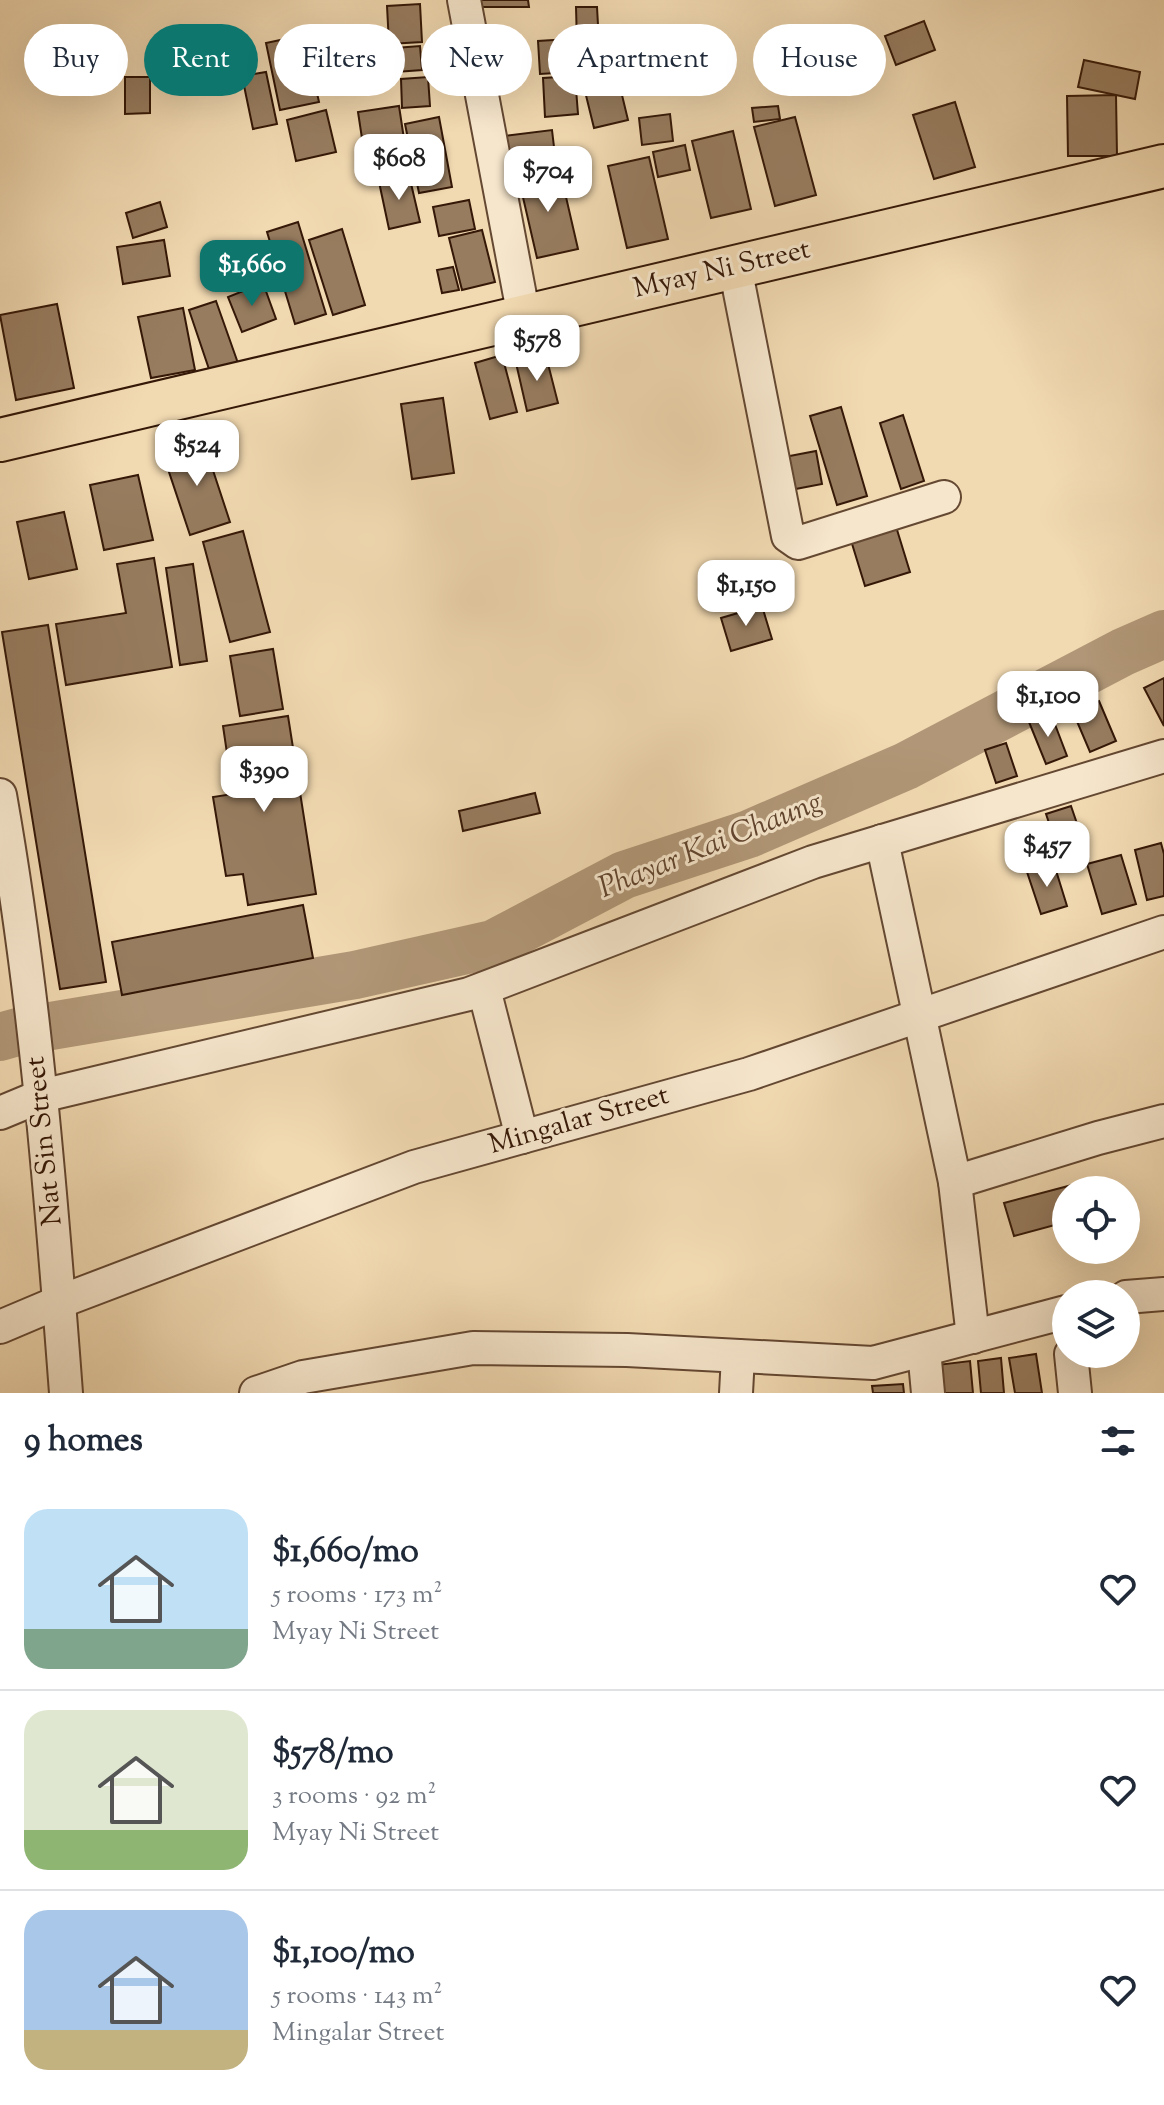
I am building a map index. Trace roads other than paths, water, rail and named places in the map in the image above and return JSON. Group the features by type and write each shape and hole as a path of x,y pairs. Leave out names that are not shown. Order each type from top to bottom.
{"main road":[{"name":"Myay Ni Street","path":"0,440 1164,166"}],"street":[{"path":"464,0 524,317"},
{"path":"735,267 788,536 798,543 944,497"},
{"path":"0,1113 41,1096 484,989 813,862 1164,756"},
{"name":"Nat Sin Street","path":"0,795 8,887 41,1096 66,1393"},
{"path":"882,841 955,1182 973,1337"},
{"name":"Mingalar Street","path":"0,1327 414,1167 749,1074 1164,932"},
{"path":"484,989 522,1137"},
{"path":"955,1182 1164,1121"},
{"path":"1140,1296 1164,1294"},
{"path":"256,1393 303,1377 473,1348 627,1350 873,1363 1052,1316"},
{"path":"924,1350 928,1393"},
{"path":"736,1393 738,1356"},
{"path":"1072,1368 1075,1393"}],"waterway":[{"name":"Phayar Kai Chaung","path":"0,1037 355,975 493,944 624,875 749,834 906,766 1123,652 1164,634"}]}
